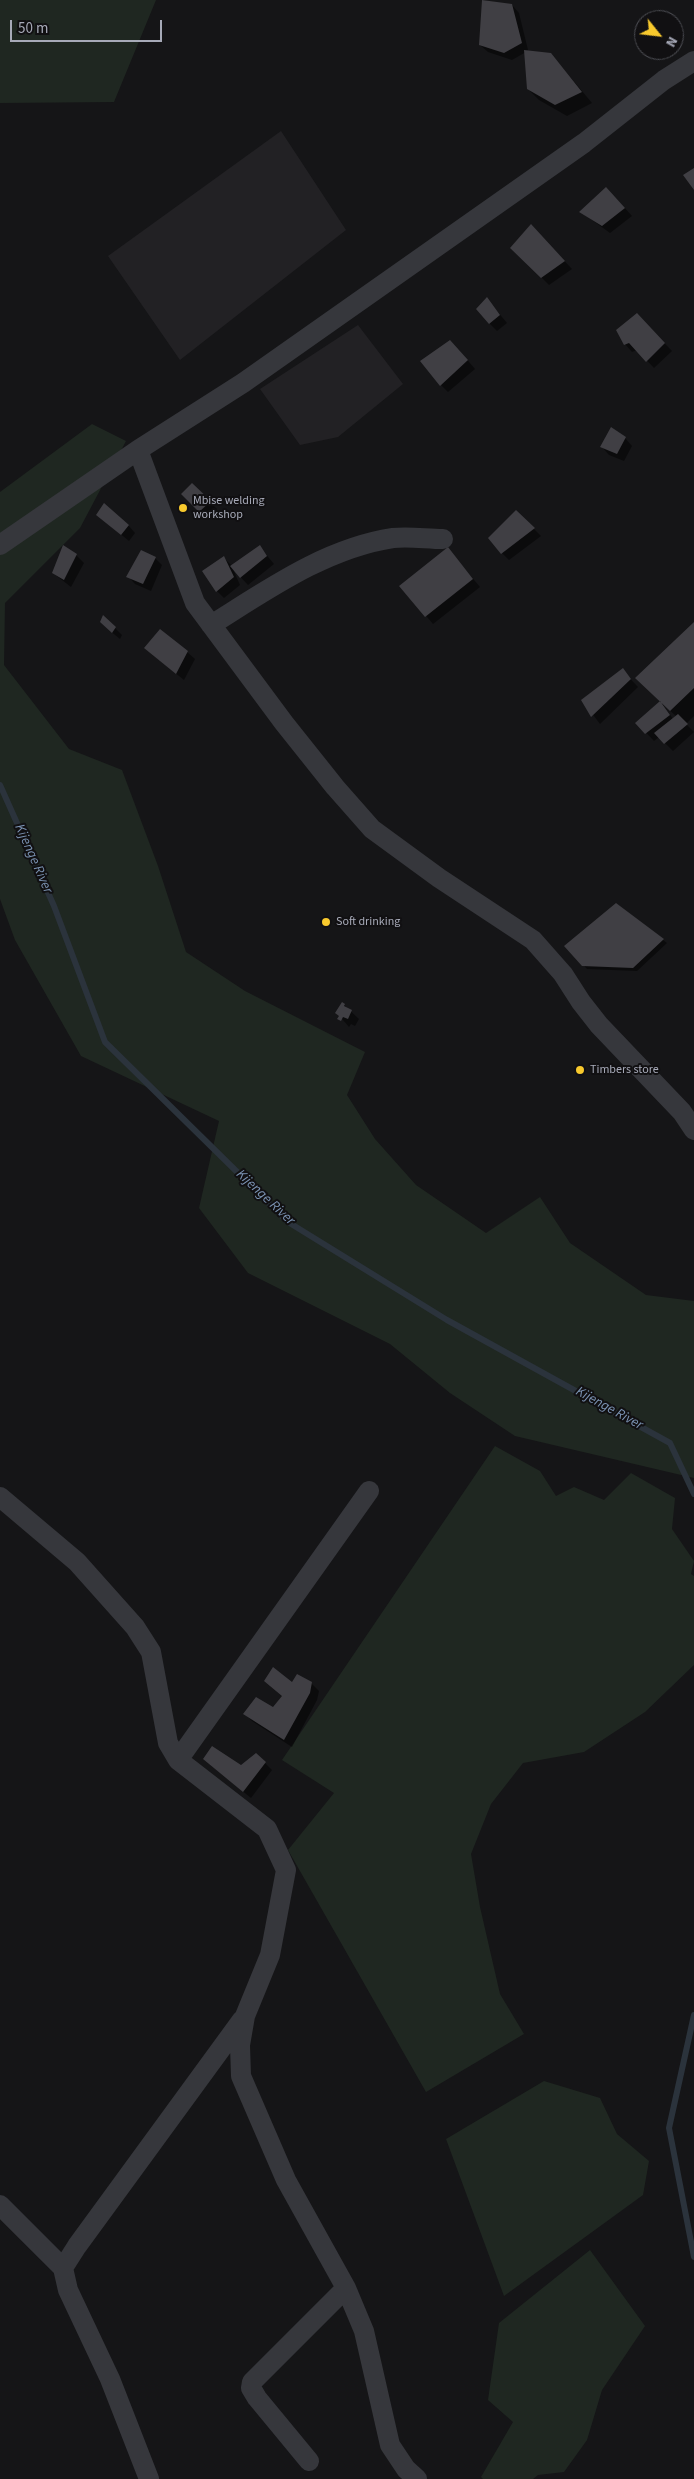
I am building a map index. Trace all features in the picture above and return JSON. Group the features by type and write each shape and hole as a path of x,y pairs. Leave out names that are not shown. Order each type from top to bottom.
{"street":[{"path":"0,545 138,450 251,377 584,143 664,80 694,61"},
{"path":"138,450 195,604 284,723 362,819 432,873 533,940 563,974 580,1002 599,1025 682,1112 694,1130"},
{"path":"211,625 302,569 368,543 395,538 443,539"},
{"path":"178,1760 369,1491"},
{"path":"0,1497 76,1562 135,1627 151,1652 168,1743 178,1760 267,1829 286,1870 270,1955 245,2016 240,2045 241,2076 286,2180 346,2288 364,2331 390,2445 406,2469 417,2479"},
{"path":"63,2268 77,2246 245,2016"},
{"path":"0,2205 63,2268 68,2290 110,2379 149,2479"},
{"path":"308,2461 257,2398 251,2388 252,2382 346,2288"}],"shaded area":[{"path":"0,0 156,0 114,102 0,103"},
{"path":"281,131 346,230 180,360 108,256"},
{"path":"358,325 403,384 338,437 300,445 260,389"},
{"path":"92,424 126,441 80,528 5,603 4,665 69,749 122,770 158,866 186,952 245,991 365,1052 347,1095 375,1139 416,1185 486,1233 540,1197 570,1243 646,1295 694,1301 694,1478 515,1436 450,1393 390,1344 248,1273 199,1208 219,1121 81,1056 15,940 0,899 0,492"},
{"path":"495,1446 540,1471 556,1496 574,1487 604,1500 631,1473 675,1498 672,1529 694,1561 691,1574 694,1576 694,1665 645,1712 584,1752 523,1763 491,1804 471,1854 480,1907 500,1994 524,2034 426,2092 288,1850 334,1793 282,1760"},
{"path":"544,2081 600,2098 617,2134 649,2161 643,2195 504,2296 446,2139"},
{"path":"590,2250 645,2326 602,2390 587,2440 564,2472 538,2475 533,2479 483,2479 481,2477 513,2422 488,2400 499,2323"}],"building":[{"path":"482,0 512,4 522,43 504,53 479,45"},
{"path":"524,50 551,53 582,92 555,105 527,89"},
{"path":"694,168 694,190 683,175"},
{"path":"606,187 625,208 602,226 579,212"},
{"path":"531,224 565,261 541,278 510,248"},
{"path":"487,297 500,315 489,324 476,309"},
{"path":"637,313 665,343 646,362 629,343 624,345 616,330"},
{"path":"450,340 468,360 440,386 420,361"},
{"path":"611,427 626,437 617,454 600,447"},
{"path":"192,483 211,501 199,512 181,494"},
{"path":"104,503 129,525 121,535 96,515"},
{"path":"516,510 535,528 501,554 488,538"},
{"path":"63,545 77,554 64,580 52,573"},
{"path":"260,545 267,556 240,578 230,566"},
{"path":"448,547 473,579 425,617 399,586"},
{"path":"141,550 156,557 143,584 126,577"},
{"path":"224,556 234,577 216,592 202,571"},
{"path":"103,615 116,627 112,633 100,622"},
{"path":"694,622 694,688 670,711 635,678"},
{"path":"160,629 188,651 176,674 144,648"},
{"path":"623,668 631,679 591,717 581,700"},
{"path":"660,701 670,715 645,734 635,723"},
{"path":"678,714 688,724 664,744 654,733"},
{"path":"616,903 664,939 633,968 582,966 564,946"},
{"path":"342,1002 345,1004 344,1006 352,1010 348,1019 343,1017 341,1021 337,1019 339,1016 335,1013"},
{"path":"273,1667 292,1682 297,1674 312,1682 310,1693 284,1740 243,1714 256,1697 273,1707 282,1696 264,1681"},
{"path":"212,1746 241,1765 256,1753 266,1762 243,1792 203,1759"}],"waterway":[{"name":"Kijenge River","path":"0,785 54,906 105,1042 288,1222 447,1320 670,1443 694,1494"},
{"name":"Kijenge River","path":"694,2015 669,2128 694,2257"}],"place":[{"name":"Mbise welding workshop","path":"183,508"},
{"name":"Soft drinking","path":"326,922"},
{"name":"Timbers store","path":"580,1070"}]}
